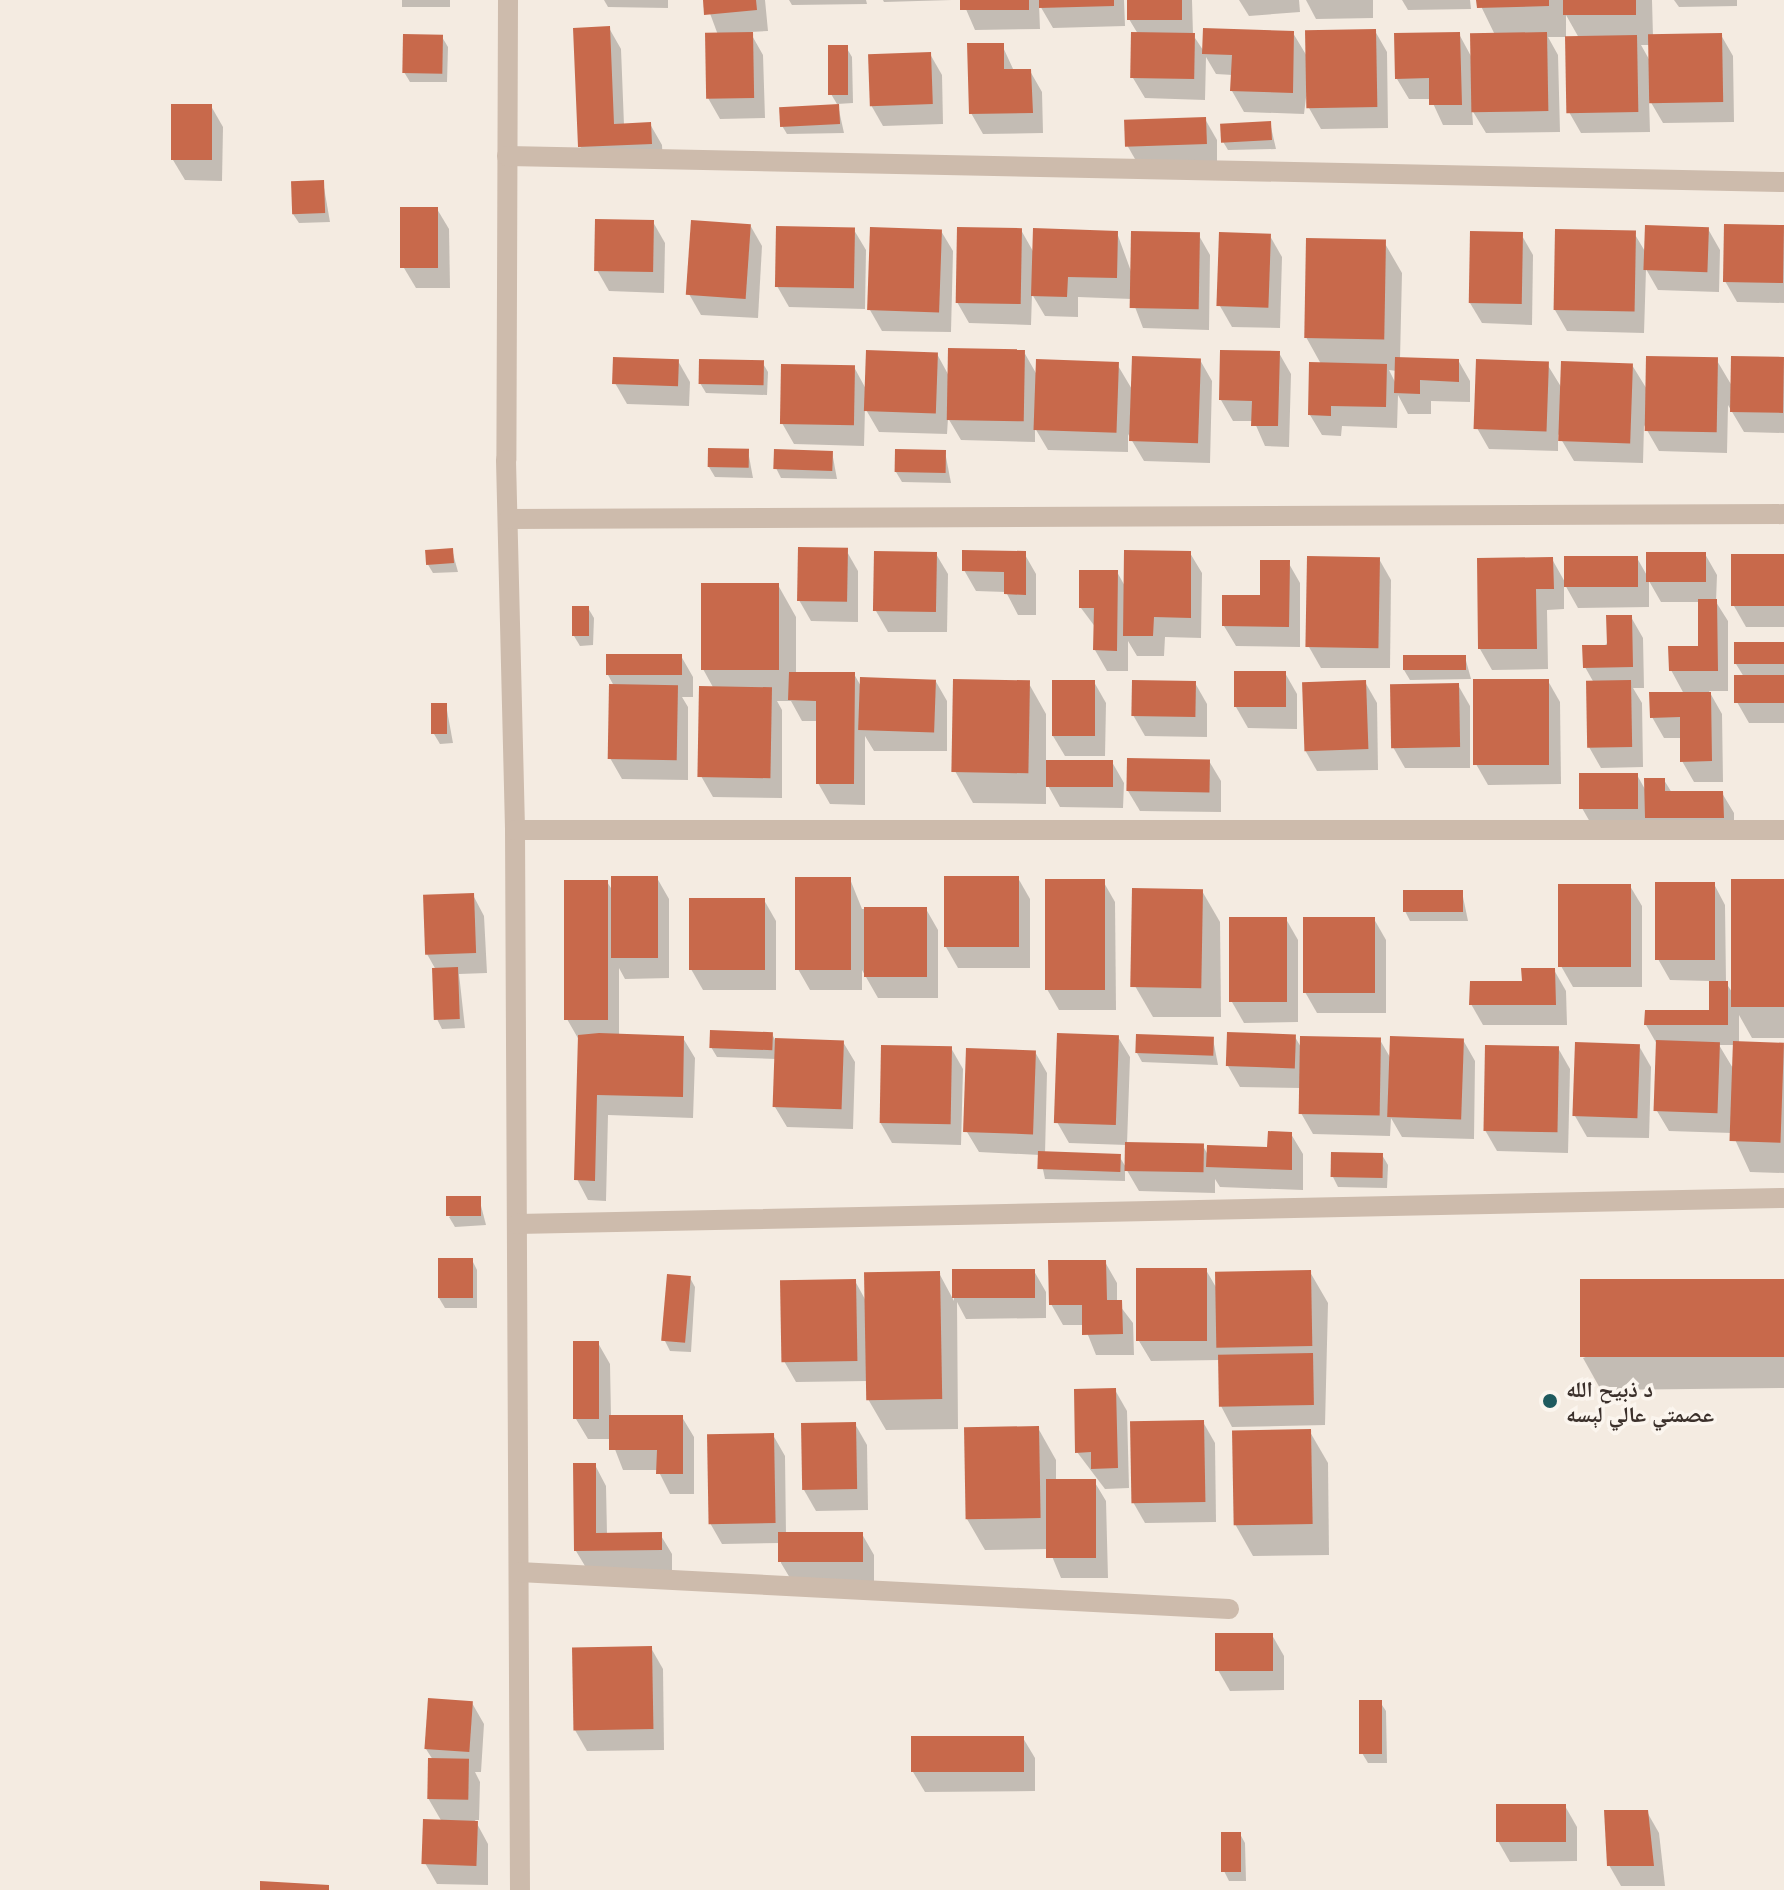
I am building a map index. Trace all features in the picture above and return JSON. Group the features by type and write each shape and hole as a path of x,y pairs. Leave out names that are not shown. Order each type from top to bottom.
{"street":[{"path":"508,0 520,1890"},
{"path":"507,156 1784,182"},
{"path":"509,519 1784,514"},
{"path":"515,830 1784,830"},
{"path":"517,1224 1784,1198"},
{"path":"519,1572 1229,1609"}],"building":[{"path":"703,0 756,0 757,10 704,15"},
{"path":"960,0 1029,0 1029,10 960,10"},
{"path":"1039,0 1114,0 1114,6 1039,8"},
{"path":"1127,0 1182,0 1182,20 1127,20"},
{"path":"1476,0 1549,0 1549,6 1477,8"},
{"path":"1563,0 1636,0 1636,15 1563,15"},
{"path":"610,26 614,124 651,122 652,144 578,147 573,28"},
{"path":"1203,28 1294,31 1293,93 1230,91 1232,55 1202,54"},
{"path":"1376,29 1377,107 1306,108 1305,30"},
{"path":"753,32 754,98 706,99 705,33"},
{"path":"1131,32 1195,33 1194,79 1130,78"},
{"path":"1460,32 1462,105 1429,105 1429,78 1395,79 1394,33"},
{"path":"1547,32 1548,111 1471,112 1470,33"},
{"path":"1722,33 1723,102 1649,103 1648,34"},
{"path":"403,34 443,35 442,74 402,73"},
{"path":"1637,35 1638,112 1566,113 1565,36"},
{"path":"967,43 1004,43 1004,69 1031,69 1033,113 969,114"},
{"path":"828,45 848,45 848,95 828,95"},
{"path":"931,52 933,104 870,106 868,54"},
{"path":"171,104 212,104 212,160 171,160"},
{"path":"839,104 840,124 780,127 779,107"},
{"path":"1206,117 1207,144 1125,147 1124,120"},
{"path":"1271,121 1272,140 1221,143 1220,124"},
{"path":"324,180 325,213 292,214 291,181"},
{"path":"400,207 438,207 438,268 400,268"},
{"path":"595,219 654,220 653,272 594,271"},
{"path":"691,220 751,224 746,299 686,295"},
{"path":"1724,224 1784,225 1783,283 1723,282"},
{"path":"1645,225 1709,227 1707,272 1643,270"},
{"path":"776,226 855,227 854,288 775,287"},
{"path":"870,227 942,230 939,312 867,310"},
{"path":"957,227 1022,228 1021,304 956,303"},
{"path":"1033,228 1118,231 1117,278 1068,277 1067,297 1031,296"},
{"path":"1555,229 1636,230 1635,311 1554,310"},
{"path":"1131,231 1200,232 1199,309 1130,308"},
{"path":"1470,231 1523,232 1522,304 1469,303"},
{"path":"1219,232 1271,234 1268,308 1216,306"},
{"path":"1306,238 1386,239 1384,339 1304,338"},
{"path":"948,348 1025,349 1024,421 947,420"},
{"path":"866,350 938,353 936,413 864,411"},
{"path":"1220,350 1280,351 1278,426 1251,426 1252,401 1219,400"},
{"path":"1132,356 1201,358 1198,443 1129,441"},
{"path":"1646,356 1718,357 1717,432 1645,431"},
{"path":"1731,356 1784,357 1783,413 1730,412"},
{"path":"613,357 679,359 678,386 612,384"},
{"path":"1395,357 1459,359 1459,382 1420,380 1420,394 1394,393"},
{"path":"699,359 764,360 764,385 699,384"},
{"path":"1036,359 1119,362 1116,433 1034,430"},
{"path":"1476,359 1549,362 1547,432 1474,429"},
{"path":"1561,361 1633,364 1630,443 1558,441"},
{"path":"1309,362 1387,364 1386,407 1331,406 1331,416 1308,415"},
{"path":"781,364 855,365 854,425 780,424"},
{"path":"708,448 749,449 749,468 708,467"},
{"path":"774,449 833,451 832,471 773,469"},
{"path":"895,449 946,450 946,473 895,472"},
{"path":"798,547 848,548 847,602 797,601"},
{"path":"453,548 454,563 426,565 425,550"},
{"path":"962,550 1026,551 1026,595 1004,594 1004,572 962,571"},
{"path":"1124,550 1191,551 1191,618 1154,617 1153,636 1123,636"},
{"path":"874,551 937,552 936,612 873,611"},
{"path":"1646,552 1706,552 1706,582 1646,582"},
{"path":"1731,554 1784,554 1784,606 1731,606"},
{"path":"1307,556 1380,557 1378,648 1305,647"},
{"path":"1564,556 1638,556 1638,587 1564,587"},
{"path":"1553,557 1554,589 1536,589 1537,649 1478,649 1477,558"},
{"path":"1260,560 1290,560 1289,627 1222,626 1222,595 1260,595"},
{"path":"1079,570 1118,570 1117,651 1093,650 1094,608 1079,608"},
{"path":"701,583 779,583 779,670 701,670"},
{"path":"1698,599 1717,599 1718,671 1669,671 1668,646 1698,646"},
{"path":"572,606 589,606 589,636 572,636"},
{"path":"1606,615 1632,615 1633,667 1583,668 1582,645 1607,645"},
{"path":"1734,642 1784,642 1784,664 1734,664"},
{"path":"606,654 682,654 682,675 606,675"},
{"path":"1403,655 1466,655 1466,670 1403,670"},
{"path":"1234,671 1286,671 1286,707 1234,707"},
{"path":"789,672 855,672 854,784 816,784 816,701 788,700"},
{"path":"1734,675 1784,675 1784,703 1734,703"},
{"path":"860,677 936,680 934,733 858,730"},
{"path":"953,679 1030,680 1028,773 951,772"},
{"path":"1473,679 1549,679 1549,765 1473,765"},
{"path":"1052,680 1095,680 1095,736 1052,736"},
{"path":"1132,680 1196,681 1195,717 1131,716"},
{"path":"1366,680 1368,749 1304,751 1302,682"},
{"path":"1631,680 1632,747 1587,748 1586,681"},
{"path":"1459,683 1460,747 1391,748 1390,684"},
{"path":"609,684 678,685 677,760 608,759"},
{"path":"699,686 772,687 770,778 697,777"},
{"path":"1649,692 1711,692 1712,761 1680,762 1680,717 1650,718"},
{"path":"431,703 447,703 447,734 431,734"},
{"path":"1127,758 1210,759 1209,792 1126,791"},
{"path":"1046,760 1113,760 1113,787 1046,787"},
{"path":"1579,773 1638,773 1638,809 1579,809"},
{"path":"1644,778 1665,778 1665,791 1723,791 1724,818 1645,818"},
{"path":"611,876 658,876 658,958 611,958"},
{"path":"944,876 1019,876 1019,947 944,947"},
{"path":"795,877 851,877 851,970 795,970"},
{"path":"1045,879 1105,879 1105,990 1045,990"},
{"path":"1731,879 1784,879 1784,1007 1731,1007"},
{"path":"564,880 608,880 608,1020 564,1020"},
{"path":"1655,882 1715,882 1715,960 1655,960"},
{"path":"1558,884 1631,884 1631,967 1558,967"},
{"path":"1132,888 1203,889 1201,988 1130,987"},
{"path":"1403,890 1463,890 1463,912 1403,912"},
{"path":"474,893 476,953 425,955 423,895"},
{"path":"689,898 765,898 765,970 689,970"},
{"path":"864,907 927,907 927,977 864,977"},
{"path":"1229,917 1287,917 1287,1002 1229,1002"},
{"path":"1303,917 1375,917 1375,993 1303,993"},
{"path":"458,967 460,1019 434,1020 432,968"},
{"path":"1521,968 1555,968 1556,1005 1469,1005 1470,981 1522,981"},
{"path":"1709,981 1728,981 1728,1025 1644,1025 1645,1010 1709,1010"},
{"path":"710,1030 773,1032 772,1050 709,1048"},
{"path":"1227,1032 1296,1034 1295,1068 1226,1066"},
{"path":"1057,1033 1119,1035 1116,1125 1054,1123"},
{"path":"1136,1034 1214,1037 1213,1056 1135,1053"},
{"path":"578,1035 684,1036 683,1097 597,1095 595,1181 574,1180"},
{"path":"1300,1036 1381,1037 1380,1115 1299,1114"},
{"path":"1390,1036 1464,1039 1461,1120 1387,1117"},
{"path":"775,1038 844,1040 842,1109 773,1107"},
{"path":"1656,1040 1720,1042 1717,1113 1654,1111"},
{"path":"1733,1041 1784,1043 1780,1143 1730,1141"},
{"path":"1575,1042 1640,1044 1637,1118 1572,1116"},
{"path":"881,1045 952,1046 951,1124 880,1123"},
{"path":"1485,1045 1559,1046 1557,1132 1483,1131"},
{"path":"966,1048 1036,1050 1033,1134 963,1132"},
{"path":"1268,1131 1292,1132 1292,1170 1206,1167 1207,1145 1267,1147"},
{"path":"1125,1142 1204,1143 1203,1172 1124,1171"},
{"path":"1038,1151 1121,1154 1120,1172 1037,1169"},
{"path":"1331,1152 1383,1153 1383,1178 1331,1177"},
{"path":"446,1196 481,1196 481,1216 446,1216"},
{"path":"438,1258 473,1258 473,1298 438,1298"},
{"path":"1048,1260 1106,1260 1107,1300 1122,1300 1123,1334 1082,1335 1082,1305 1049,1305"},
{"path":"1136,1268 1207,1268 1207,1341 1136,1341"},
{"path":"952,1269 1035,1269 1035,1298 952,1298"},
{"path":"1311,1270 1312,1346 1216,1348 1215,1272"},
{"path":"940,1271 942,1399 866,1400 864,1272"},
{"path":"667,1274 691,1276 685,1343 661,1341"},
{"path":"856,1279 857,1361 781,1362 780,1280"},
{"path":"1580,1279 1784,1279 1784,1357 1580,1357"},
{"path":"573,1341 599,1341 599,1419 573,1419"},
{"path":"1313,1353 1314,1405 1219,1407 1218,1355"},
{"path":"1116,1388 1118,1468 1091,1469 1091,1452 1075,1453 1074,1389"},
{"path":"609,1415 683,1415 683,1474 656,1474 657,1450 609,1450"},
{"path":"1204,1420 1205,1502 1131,1503 1130,1421"},
{"path":"856,1422 857,1489 802,1490 801,1423"},
{"path":"1039,1426 1041,1518 966,1519 964,1427"},
{"path":"1311,1429 1313,1524 1234,1525 1232,1430"},
{"path":"774,1433 776,1523 709,1524 707,1434"},
{"path":"573,1463 596,1463 596,1533 662,1532 662,1550 574,1551"},
{"path":"1046,1479 1096,1479 1096,1558 1046,1558"},
{"path":"778,1532 863,1532 863,1562 778,1562"},
{"path":"1215,1633 1273,1633 1273,1671 1215,1671"},
{"path":"652,1646 653,1729 573,1730 572,1647"},
{"path":"428,1698 473,1701 469,1752 424,1749"},
{"path":"1359,1700 1382,1700 1382,1754 1359,1754"},
{"path":"911,1736 1024,1736 1024,1772 911,1772"},
{"path":"428,1758 469,1759 468,1800 427,1799"},
{"path":"1496,1804 1566,1804 1566,1842 1496,1842"},
{"path":"1604,1810 1648,1810 1654,1866 1607,1866"},
{"path":"423,1819 478,1821 476,1866 421,1864"},
{"path":"1221,1832 1241,1832 1241,1872 1221,1872"},
{"path":"260,1881 329,1885 329,1890 260,1890"}],"place":[{"name":"د ذبیح الله عصمتي عالي لېسه","path":"1550,1401"}]}
